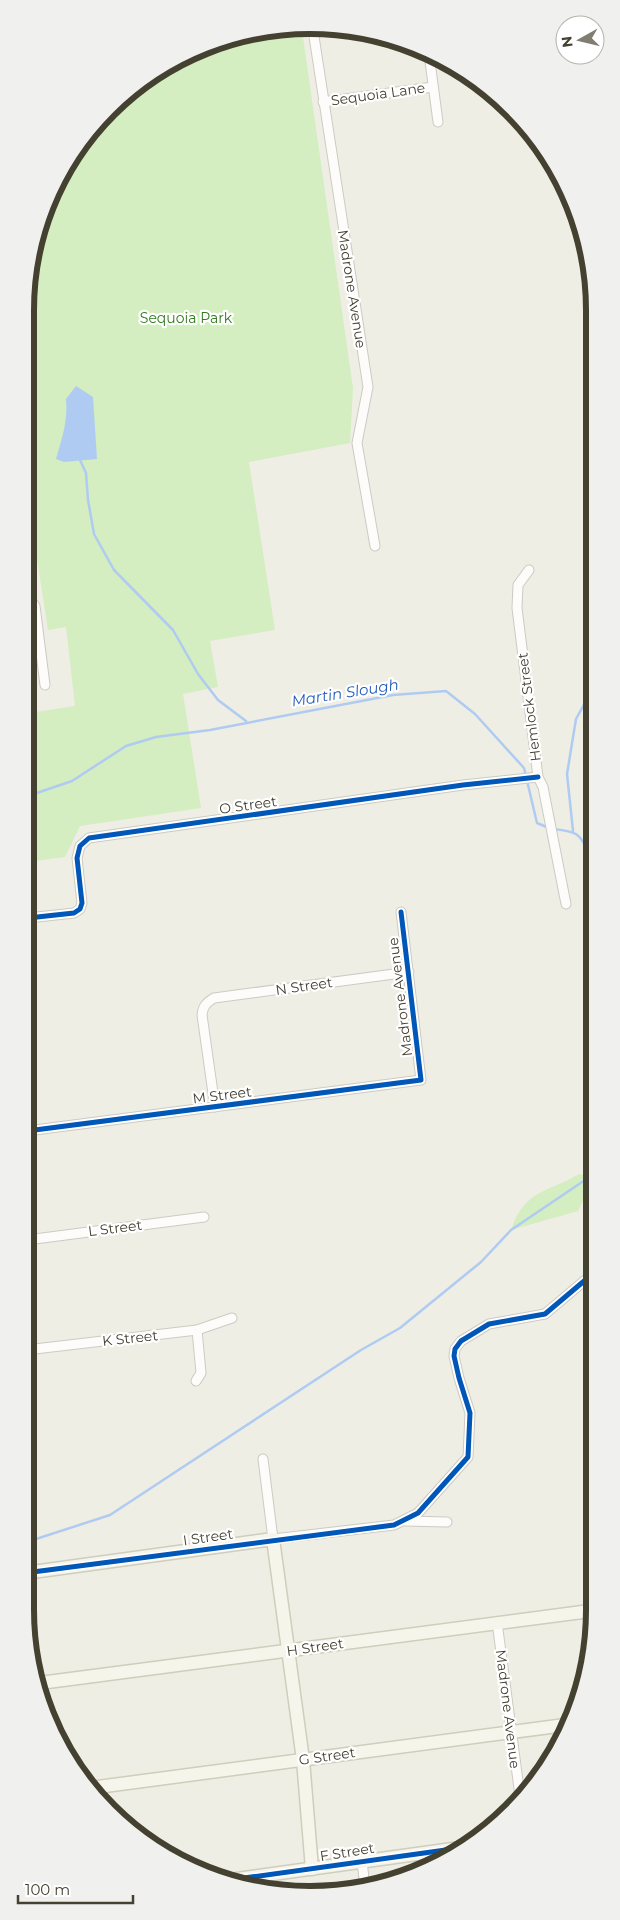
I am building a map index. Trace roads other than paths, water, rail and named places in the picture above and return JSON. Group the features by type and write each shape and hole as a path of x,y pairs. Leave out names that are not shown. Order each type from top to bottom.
{"street":[{"name":"Madrone Avenue","path":"314,34 368,388 357,443 375,546"},
{"path":"429,61 438,122"},
{"name":"Sequoia Lane","path":"323,102 433,87"},
{"name":"Hemlock Street","path":"528,570 518,585 517,608 538,777 543,787 566,904"},
{"path":"34,603 36,606 45,685"},
{"name":"O Street","path":"34,917 74,913 80,909 82,903 77,858 80,846 90,838 463,785 538,777"},
{"name":"Madrone Avenue","path":"401,912 421,1080"},
{"name":"N Street","path":"215,1107 202,1007 214,998 409,972"},
{"name":"M Street","path":"34,1130 421,1080"},
{"name":"L Street","path":"34,1239 204,1217"},
{"path":"405,1521 418,1513 468,1457 470,1413 454,1356 455,1349 462,1341 489,1324 545,1314 586,1279"},
{"name":"K Street","path":"34,1349 197,1330 232,1318"},
{"path":"196,1380 202,1373 197,1330"},
{"path":"264,1459 303,1760 312,1869"},
{"path":"405,1521 447,1522"},
{"name":"I Street","path":"34,1571 394,1524 405,1521"},
{"name":"H Street","path":"43,1683 586,1611"},
{"name":"Madrone Avenue","path":"498,1622 519,1790"},
{"name":"G Street","path":"98,1787 561,1726"},
{"name":"F Street","path":"244,1878 447,1849"},
{"path":"362,1860 365,1881"}],"water":[{"path":"76,386 93,397 97,459 64,462 56,459 65,422 66,399"}],"waterway":[{"path":"80,460 86,473 88,500 94,534 114,570 173,630 198,674 218,700 246,721"},
{"name":"Martin Slough","path":"34,794 72,781 126,746 156,737 210,730 393,695 446,691 475,714 524,768 537,823 549,828"},
{"path":"573,831 567,774 576,719 586,701"},
{"name":"Martin Slough","path":"554,829 569,831 578,835 586,847"},
{"path":"36,1539 110,1515 361,1350 400,1328 481,1262 511,1230 586,1179"}],"park label":[{"name":"Sequoia Park","path":"186,318"}]}
